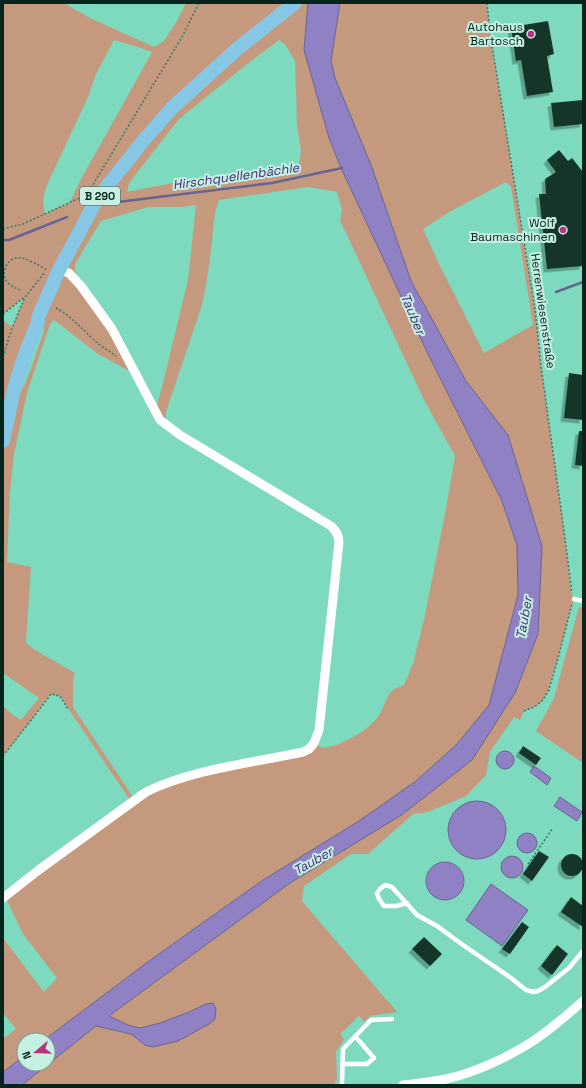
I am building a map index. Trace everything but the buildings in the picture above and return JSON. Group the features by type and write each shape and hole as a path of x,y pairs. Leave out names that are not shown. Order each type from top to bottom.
{"main road":[{"name":"B 290","path":"3,441 14,389 24,357 37,325 53,270 97,199 143,140 172,108 237,49 291,6"}],"street":[{"path":"3,898 40,869 146,792 161,785 198,774 303,752 314,743 319,730 339,542 337,533 331,526 180,435 160,420 112,329 69,273 53,270"},
{"path":"403,1085 424,1084 470,1072 494,1062 531,1043 583,1001"}],"lane":[{"path":"574,599 583,601"},
{"path":"407,903 396,906 384,906 377,893 385,885 392,887 407,903 417,915 437,926 526,990 534,992 545,987 569,968 583,951"},
{"path":"342,1085 342,1049 371,1020 392,1019"},
{"path":"342,1064 367,1064 374,1058 355,1036"}],"path":[{"path":"90,189 182,37 199,3"},
{"name":"Herrenwiesenstraße","path":"487,3 490,33 534,309 571,591 574,599"},
{"path":"3,229 22,224 86,195 83,202"},
{"path":"3,314 26,296 53,270 18,258 10,261 5,267 4,277 14,288 20,290"},
{"path":"3,357 12,328 26,296"},
{"path":"56,308 80,325 95,341 131,366"},
{"path":"524,711 534,707 542,701 549,690 574,599"},
{"path":"3,756 50,694 60,696 68,709"},
{"path":"528,864 553,828"}],"shaded area":[{"path":"3,3 64,3 90,18 154,47 164,41 186,3 308,3 304,50 329,138 341,168 427,352 502,501 517,545 518,595 489,705 457,744 416,781 359,821 263,880 149,961 55,1032 16,1032 16,1062 3,1072 3,1039 16,1029 3,1013 3,938 44,992 57,978 23,934 5,896 132,803 60,696 50,694 3,756 3,706 21,720 39,698 3,673 3,320 12,327 25,297 3,314","holes":["114,40 152,52 82,177 70,202 45,214 43,200 46,187 88,97 96,74","279,40 285,44 295,61 297,124 301,151 298,170 286,173 240,177 210,185 194,186 172,183 127,192 129,183 179,119","308,187 337,192 342,210 340,220 424,400 455,456 425,615 413,664 404,685 394,689 390,693 380,714 373,723 360,733 345,741 323,748 314,743 286,755 161,785 135,800 73,707 73,681 75,673 35,650 26,643 31,567 7,562 10,492 14,454 27,393 50,324 54,320 98,354 135,374 81,286 75,271 75,264 101,221 148,207 182,207 196,205 188,280 155,412 165,425 166,412 203,300 209,267 213,226 219,200","45,323 43,334 26,382 17,397 14,389"]},
{"path":"340,3 487,3 490,33 535,309 541,366 571,591 574,599 551,682 547,693 541,702 524,711 520,720 514,717 490,752 486,775 466,796 428,812 413,814 368,854 351,854 304,886 302,901 397,1012 370,1016 364,1022 359,1016 340,1034 344,1039 336,1052 337,1080 333,1085 22,1085 38,1072 56,1072 56,1058 96,1026 131,1034 145,1045 206,1004 160,1023 140,1028 128,1025 109,1016 290,883 403,814 472,760 515,693 538,634 542,546 508,435 466,381 411,281 371,165 335,78 331,61","holes":["506,182 511,187 533,325 484,353 423,229 451,211"]},
{"path":"579,607 583,608 583,763 536,731 554,698"}],"water":[{"name":"Tauber","path":"308,3 340,3 331,61 335,78 371,165 411,281 466,381 508,435 542,546 538,634 515,693 472,760 403,814 290,883 109,1016 128,1025 140,1028 160,1023 206,1004 213,1003 216,1009 215,1019 209,1024 178,1041 153,1047 145,1045 131,1034 96,1026 56,1058 56,1032 55,1032 149,961 263,880 359,821 416,781 457,744 489,705 518,595 517,545 502,501 427,352 341,168 329,138 304,50"},
{"path":"505,751 511,754 514,760 511,766 505,769 499,766 496,760 499,754"},
{"path":"534,766 551,778 547,785 530,772"},
{"path":"560,797 582,812 577,821 554,806"},
{"path":"471,801 483,801 498,809 506,824 506,836 498,851 483,859 471,859 456,851 448,836 448,824 456,809"},
{"path":"527,833 534,836 537,843 534,850 527,853 520,850 517,843 520,836"},
{"path":"512,856 520,859 523,867 520,875 512,878 504,875 501,867 504,859"},
{"path":"441,862 449,862 461,871 464,881 461,891 455,897 449,900 441,900 429,891 426,885 426,877 435,865"},
{"path":"491,884 528,910 502,946 466,920"},
{"path":"16,1062 16,1072 38,1072 22,1085 3,1085 3,1072"}],"waterway":[{"name":"Hirschquellenbächle","path":"118,202 272,183 342,168"},
{"name":"Hirschquellenbächle","path":"3,240 9,240 67,217"},
{"path":"556,292 583,282"}],"place":[{"name":"Autohaus Bartosch","path":"531,34"},
{"name":"Wolf Baumaschinen","path":"563,230"}]}
